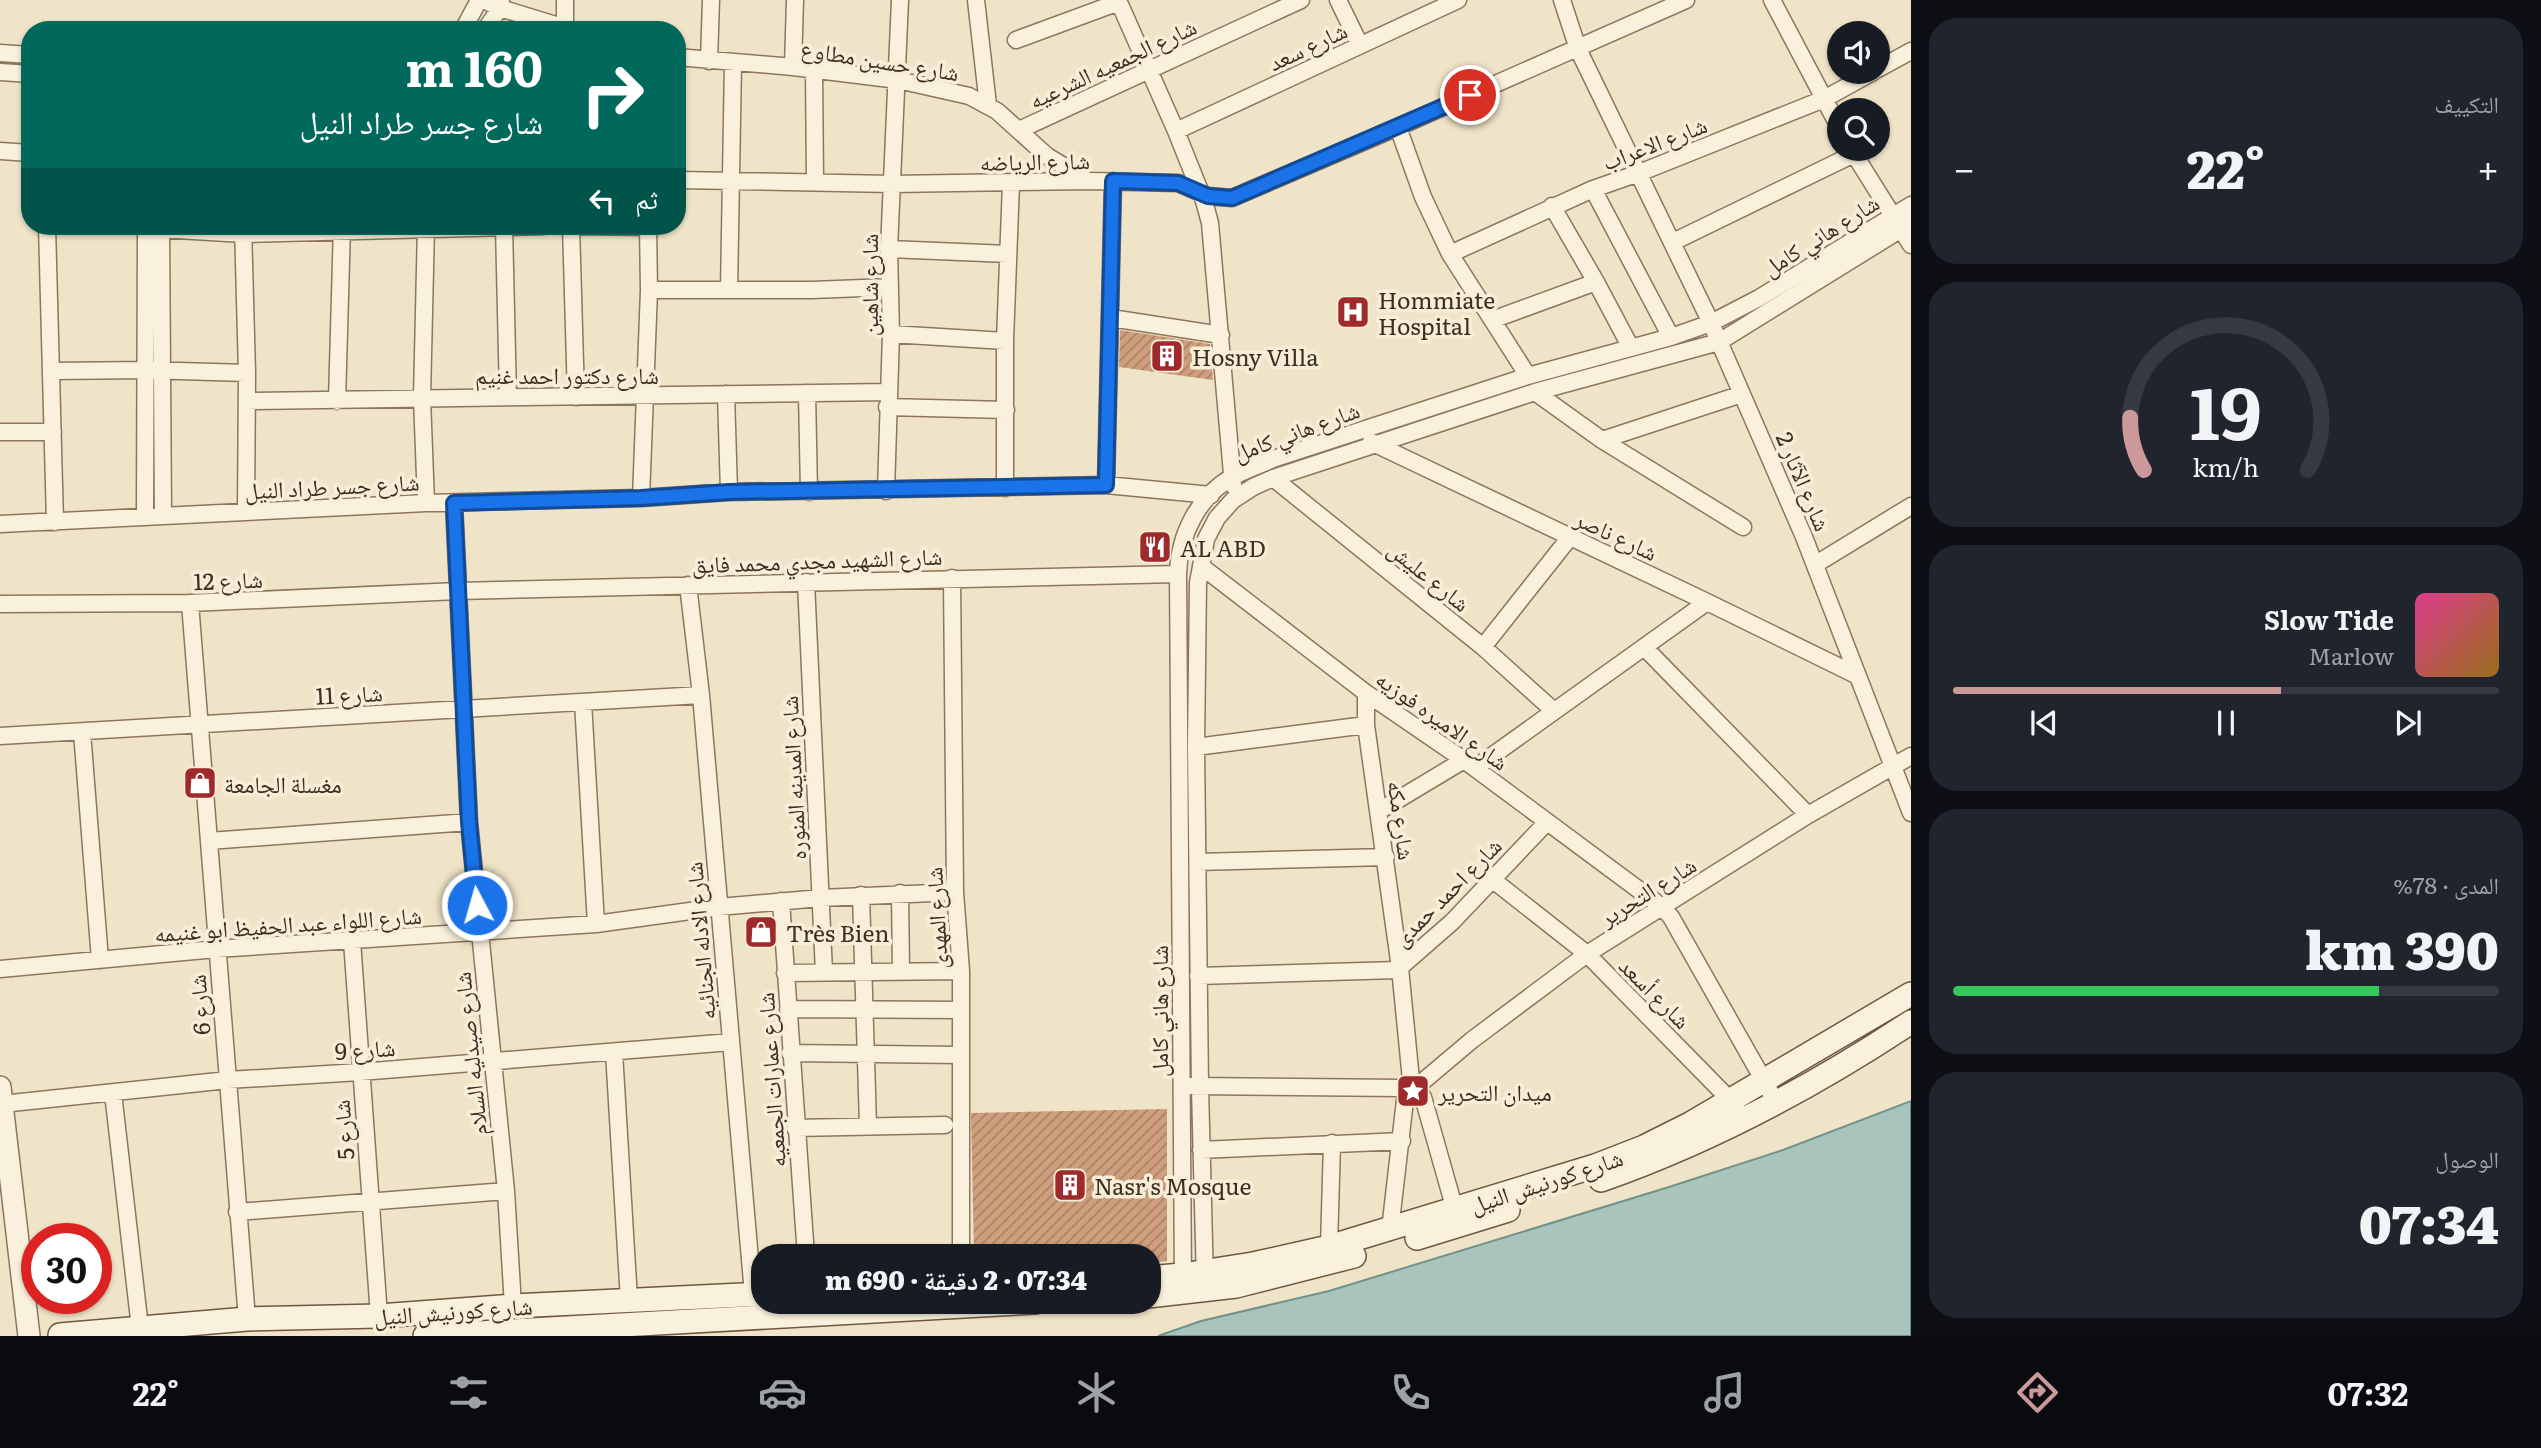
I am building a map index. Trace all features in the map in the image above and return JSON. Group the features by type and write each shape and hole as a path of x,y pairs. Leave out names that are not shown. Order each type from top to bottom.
{"main road":[{"name":"شارع كورنيش النيل","path":"1161,1292 1390,1230 1595,1166 1644,1147 1732,1101 1911,994"},
{"name":"شارع كورنيش النيل","path":"1161,1279 1194,1283 1286,1275 1456,1226 1653,1161 1777,1104 1911,1022"},
{"name":"شارع كورنيش النيل","path":"55,1336 247,1319 379,1316 513,1306 751,1294"},
{"name":"شارع كورنيش النيل","path":"425,1336 820,1314"}],"street":[{"path":"468,21 481,0 500,4 531,21"},
{"path":"565,0 568,21"},
{"path":"709,61 711,0"},
{"path":"793,67 795,0"},
{"name":"شارع شاهين","path":"886,491 891,334 890,250 900,0"},
{"path":"975,0 988,105"},
{"name":"شارع الجمعيه الشرعيه","path":"1018,130 1301,0"},
{"path":"1338,0 1360,45"},
{"name":"شارع سعد","path":"1176,131 1458,0"},
{"name":"شارع الآثار 2","path":"1562,0 1578,49 1712,323 1816,564 1911,813"},
{"name":"شارع الرياضه","path":"686,180 892,184 1090,181 1178,183 1220,198 1232,198 1686,0"},
{"path":"1772,0 1827,105"},
{"path":"1016,40 1118,1 1201,192 1212,238 1233,500"},
{"path":"490,21 500,4"},
{"name":"شارع الاعراب","path":"1890,63 1911,51"},
{"path":"0,53 21,54"},
{"name":"شارع حسين مطاوع","path":"686,58 793,67 898,80 969,96 988,105 1068,171 1090,181"},
{"path":"730,290 733,63"},
{"path":"814,71 815,181"},
{"path":"0,72 21,73"},
{"name":"شارع الاعراب","path":"1450,254 1552,206 1824,99 1851,84"},
{"path":"1398,127 1423,197 1450,254 1528,376"},
{"path":"0,152 21,153"},
{"path":"1673,242 1835,161"},
{"path":"1859,161 1902,223 1911,245"},
{"path":"1106,485 1113,181"},
{"path":"1005,488 1005,341 1011,183"},
{"path":"1593,189 1671,337"},
{"name":"شارع هاني كامل","path":"1194,1283 1201,1150 1196,755 1198,583 1206,539 1217,518 1233,500 1253,486 1273,478 1535,392 1720,342 1902,223 1911,205"},
{"path":"1552,206 1597,282 1631,348"},
{"name":"شارع هاني كامل","path":"1194,1283 1181,1086 1178,557 1185,531 1198,508 1233,477 1273,460 1528,376 1671,337 1712,323 1902,223"},
{"path":"47,235 55,522"},
{"path":"145,517 153,371 156,235"},
{"path":"243,235 247,373 246,512"},
{"path":"337,401 342,235"},
{"path":"426,235 422,398 426,503"},
{"path":"504,235 508,397"},
{"path":"571,235 576,397"},
{"path":"641,498 649,290 648,235"},
{"path":"890,250 1009,254"},
{"path":"1492,320 1597,282"},
{"path":"649,290 889,287"},
{"path":"1111,318 1221,335"},
{"path":"891,334 1005,341"},
{"path":"52,371 247,373"},
{"path":"153,371 163,516"},
{"path":"1535,392 1602,440 1743,527"},
{"path":"807,393 808,492"},
{"name":"شارع دكتور احمد غنيم","path":"247,401 807,393 1006,410"},
{"path":"726,394 729,492"},
{"path":"1602,440 1742,394"},
{"name":"شارع ناصر","path":"1357,431 1374,444 1858,676"},
{"path":"0,432 53,432"},
{"name":"شارع عليش","path":"1273,478 1483,647 1554,711"},
{"name":"شارع جسر طراد النيل","path":"0,524 426,503 641,498 729,492 1106,485 1211,495"},
{"name":"شارع صيدليه السلام","path":"454,503 469,822 506,1191 513,1306"},
{"path":"1816,564 1911,506"},
{"path":"1483,647 1570,537"},
{"name":"شارع الاميره فوزيه","path":"1201,566 1366,693 1469,764 1662,907 1671,917 1777,1104"},
{"name":"شارع الشهيد مجدي محمد فايق","path":"458,591 1178,574"},
{"name":"شارع المهدى","path":"952,578 956,892 961,971 961,1244"},
{"name":"شارع المدينه المنوره","path":"806,582 824,972"},
{"name":"شارع الادله الجنائيه","path":"688,585 701,695 731,1042 753,1244"},
{"name":"شارع 12","path":"0,604 190,603 458,591"},
{"path":"1379,811 1469,764 1554,711 1707,602"},
{"name":"شارع 6","path":"190,603 247,1319"},
{"path":"1645,648 1808,815"},
{"name":"شارع مكه","path":"1366,693 1366,725 1386,857 1413,1089 1455,1210"},
{"name":"شارع 11","path":"0,736 701,695"},
{"path":"583,702 596,925"},
{"path":"1179,762 1196,755 1366,725"},
{"path":"82,732 100,960"},
{"name":"شارع التحرير","path":"1413,1089 1472,1040 1587,954 1808,815 1911,757"},
{"path":"209,841 469,822"},
{"name":"شارع احمد حمدى","path":"1198,976 1386,972 1400,968 1451,922 1547,822"},
{"path":"1198,862 1386,857"},
{"name":"شارع أسعد","path":"1493,880 1587,954 1732,1101 1745,1120"},
{"name":"شارع اللواء عبد الحفيظ ابو غنيمه","path":"0,969 216,949 596,925 719,906 861,894 956,892"},
{"path":"900,893 901,971"},
{"path":"861,894 868,1126"},
{"name":"شارع عمارات الجمعيه","path":"781,901 805,1244"},
{"name":"شارع 5","path":"352,941 379,1316"},
{"path":"785,973 961,971"},
{"path":"788,1009 961,1010"},
{"name":"شارع 9","path":"1,1095 113,1093 228,1080 731,1042"},
{"path":"614,1052 629,1300"},
{"path":"790,1053 961,1055"},
{"path":"1181,1086 1413,1089 1402,1141 1390,1230"},
{"path":"113,1093 140,1328"},
{"path":"1,1095 8,1216 29,1336"},
{"path":"795,1128 944,1125"},
{"path":"1201,1150 1402,1141"},
{"path":"1329,1247 1332,1143"},
{"path":"237,1212 506,1191"}],"water":[{"path":"1911,1101 1911,1336 1158,1336 1201,1321 1329,1291 1669,1187 1783,1150"}],"building":[{"name":"Hosny Villa","path":"1120,330 1210,344 1213,380 1119,367"},
{"name":"Nasr's Mosque","path":"1167,1109 1167,1261 1161,1262 1161,1244 974,1244 971,1113"}],"place":[{"name":"Hommiate Hospital","path":"1353,312"},
{"name":"Hosny Villa","path":"1167,356"},
{"name":"AL ABD","path":"1155,547"},
{"name":"مغسلة الجامعة","path":"200,783"},
{"name":"Très Bien","path":"761,932"},
{"name":"ميدان التحرير","path":"1413,1091"},
{"name":"Nasr's Mosque","path":"1070,1185"}],"route":[{"path":"477,905 462,709 454,503 641,498 729,492 1106,485 1113,181 1178,183 1208,196 1232,198 1470,95"}]}
